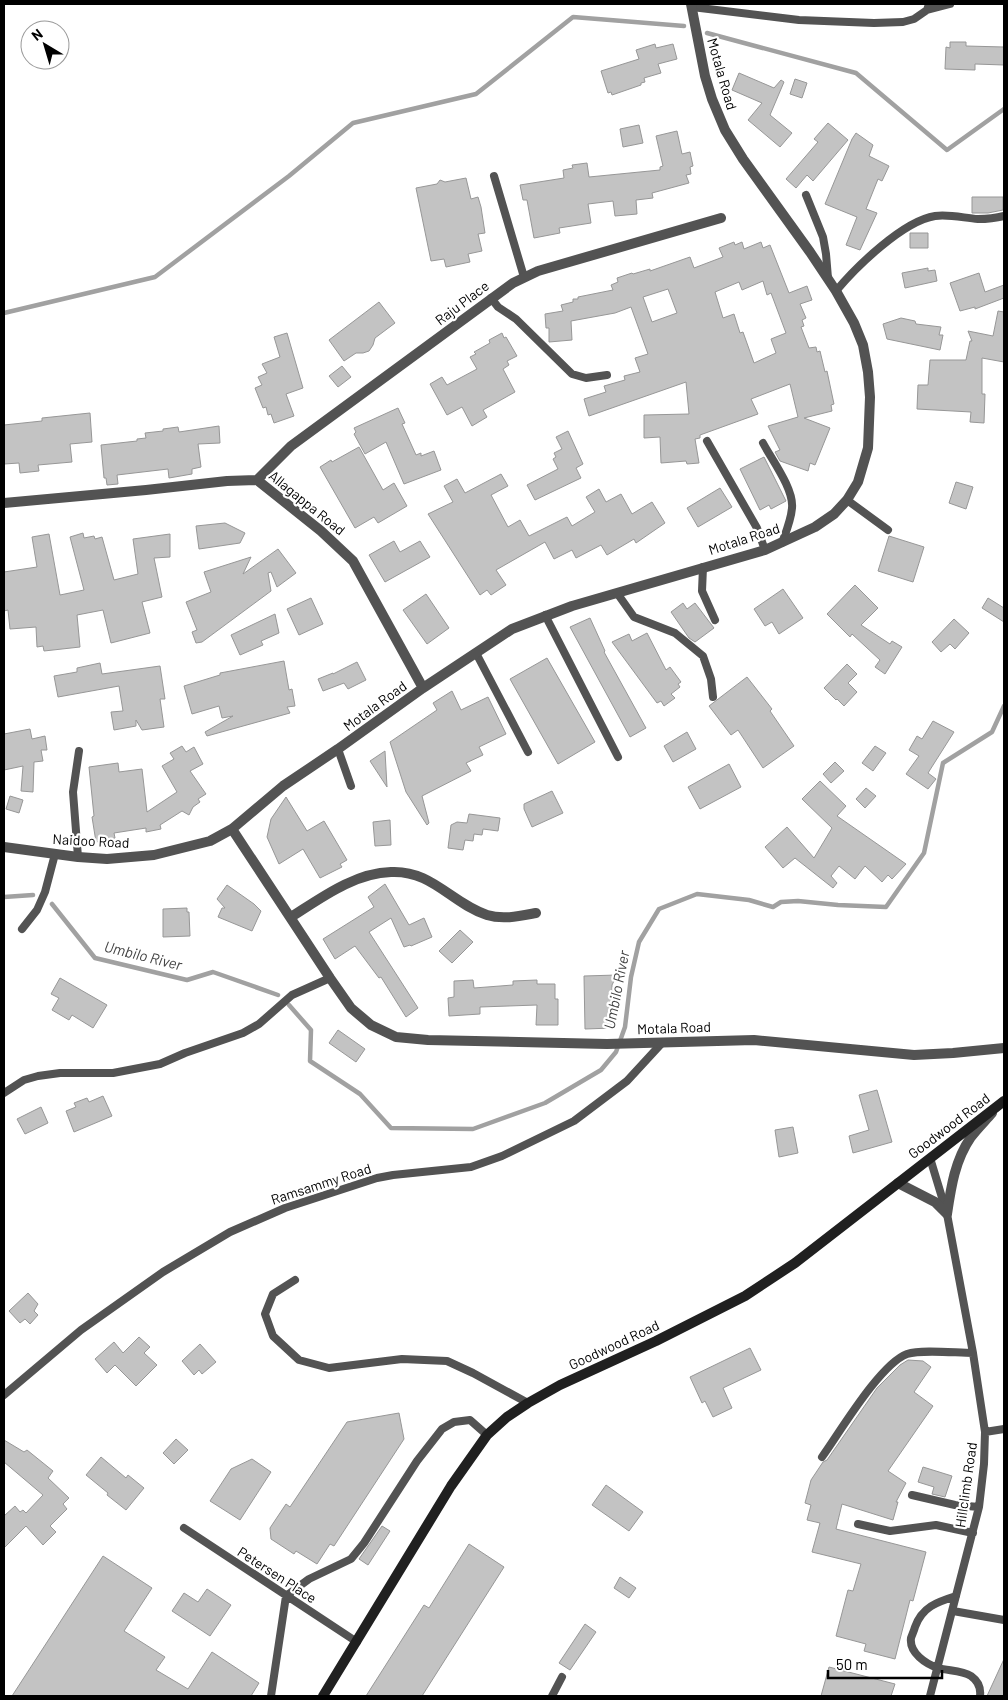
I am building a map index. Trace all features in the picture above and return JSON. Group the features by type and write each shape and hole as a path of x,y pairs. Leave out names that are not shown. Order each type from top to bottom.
{"street":[{"name":"Motala Road","path":"691,5 705,76 725,130 743,160 836,291 854,323 863,345 870,397 868,448 858,482 847,500 834,514 802,534 782,543 765,550 545,615 512,630 423,688 283,786 232,829 351,1008 371,1025 396,1037 428,1040 607,1044 754,1040 914,1054 953,1053 1004,1048"},
{"name":"Raju Place","path":"257,480 291,446 491,298 524,277 538,271 721,218"},
{"name":"Allagappa Road","path":"4,503 146,490 227,480 257,480 327,536 353,561 423,688"},
{"name":"Naidoo Road","path":"4,847 107,859 154,855 210,841 232,829"},
{"path":"291,918 352,881 390,872 407,872 426,878 486,915 516,917 536,913"},
{"path":"947,1214 952,1180 958,1159 971,1137 1002,1103"},
{"name":"Goodwood Road","path":"323,1696 451,1486 487,1435 507,1417 528,1403 568,1382 656,1341 745,1296 795,1263 1002,1103"},
{"path":"898,1183 935,1202 947,1214"}],"lane":[{"path":"691,5 799,20 874,23 903,22 914,19 928,7 950,4"},
{"path":"494,176 524,277"},
{"path":"806,195 822,237 826,254 828,280"},
{"path":"836,291 876,251 902,231 929,218 947,216 978,219 1004,216"},
{"path":"491,298 498,307 516,320 572,374 586,378 608,375"},
{"path":"707,441 758,528 765,550"},
{"path":"763,443 784,480 792,502 789,523 782,543"},
{"path":"847,500 888,530"},
{"path":"703,567 702,591 715,620"},
{"path":"617,593 634,616 675,633 703,656 711,679 713,697"},
{"path":"545,615 618,756"},
{"path":"476,653 528,752"},
{"path":"338,749 351,786"},
{"path":"78,857 73,792 79,751"},
{"path":"22,929 37,910 45,892 56,854"},
{"path":"4,1093 24,1080 38,1076 60,1073 113,1074 160,1064 259,1024 292,995 330,978"},
{"name":"Ramsammy Road","path":"4,1395 81,1330 163,1272 230,1232 285,1208 377,1178 471,1167 502,1156 529,1144 580,1116 627,1081 662,1044"},
{"name":"Hillclimb Road","path":"930,1158 947,1214 985,1432 984,1464 979,1507 930,1696"},
{"path":"295,1280 273,1294 265,1314 273,1336 299,1360 328,1368 402,1359 448,1361 528,1403"},
{"path":"822,1457 861,1401 892,1363 912,1353 972,1353"},
{"path":"271,1696 286,1596 310,1579 351,1559 364,1543 417,1461 448,1425 461,1420 470,1420 487,1435"},
{"path":"985,1432 1004,1429"},
{"path":"912,1495 955,1505 979,1507"},
{"path":"858,1524 890,1531 936,1524 972,1533"},
{"name":"Petersen Place","path":"184,1528 357,1642"},
{"path":"956,1596 938,1602 924,1611 918,1619 911,1638 913,1649 924,1661 937,1668 966,1673 972,1677 980,1686 980,1696"},
{"path":"953,1611 1004,1620"},
{"path":"552,1696 562,1677"}],"building":[{"path":"950,42 966,42 966,46 1004,47 1004,65 975,64 975,70 945,69 946,47 950,48"},
{"path":"655,44 656,48 673,44 677,59 658,64 661,73 644,78 645,82 641,83 641,85 612,95 611,92 608,93 601,71 639,59 636,50"},
{"path":"739,73 774,88 781,80 784,82 770,115 792,133 780,147 748,120 762,103 732,90"},
{"path":"795,79 807,83 802,98 790,94"},
{"path":"828,123 848,140 813,181 807,175 796,188 786,179 818,142 814,139"},
{"path":"639,125 643,143 623,147 620,129"},
{"path":"677,131 682,154 690,152 693,166 690,167 691,174 686,175 689,183 652,193 653,198 636,200 637,214 615,216 613,201 588,204 591,223 559,228 560,233 534,238 527,200 523,200 520,185 564,178 563,170 573,168 572,165 587,163 589,177 660,170 660,167 663,166 656,136"},
{"path":"856,133 873,145 869,156 889,166 882,181 878,179 866,209 877,213 860,250 846,245 857,217 825,204"},
{"path":"466,178 471,199 478,197 481,207 485,233 478,234 482,251 468,254 470,262 446,267 444,259 431,261 416,188 437,184 440,180 445,182"},
{"path":"972,197 1003,197 1003,210 988,213 972,213"},
{"path":"910,233 928,233 928,248 910,248"},
{"path":"734,242 735,245 742,242 744,249 761,242 763,248 770,245 789,293 807,286 812,300 800,304 806,318 802,320 804,326 801,327 809,348 816,347 817,352 820,351 825,372 827,371 834,404 831,405 832,411 804,418 830,428 815,465 810,463 808,471 780,461 775,452 780,450 768,426 798,417 790,384 751,399 758,414 700,435 700,438 695,439 699,463 687,464 686,461 661,463 660,437 644,438 644,415 689,414 686,382 589,416 584,399 606,392 604,386 625,380 624,376 640,372 635,358 648,354 631,307 615,313 571,321 572,340 549,342 549,328 546,328 545,314 563,311 561,305 573,302 573,299 578,299 578,297 613,290 611,285 618,282 617,278 632,273 650,269 650,271 690,257 694,268 723,257 719,248","holes":["763,281 767,295 771,293 786,333 771,339 776,353 754,363 743,332 740,333 734,314 723,318 715,292 739,282 742,290","668,289 677,313 652,322 643,297"]},
{"path":"928,268 928,271 935,270 937,281 905,288 902,273"},
{"path":"979,273 985,292 1004,285 1004,298 975,309 975,307 960,311 950,283"},
{"path":"379,302 395,323 375,338 369,351 356,353 344,361 329,340"},
{"path":"998,311 1004,312 1004,362 982,358 982,394 985,394 984,423 970,422 971,412 917,409 918,385 928,385 930,360 966,360 970,341 972,341 968,331 993,336"},
{"path":"901,318 915,321 916,324 941,327 939,335 943,335 940,350 887,339 883,324"},
{"path":"287,333 303,388 286,394 294,416 274,423 271,414 268,415 266,407 263,408 255,388 262,385 258,377 267,373 262,364 280,357 274,337"},
{"path":"502,333 517,356 507,361 509,365 503,369 515,392 483,410 487,417 472,426 462,407 447,415 430,384 442,377 447,385 477,369 470,357 476,354 474,352 490,343 489,340"},
{"path":"342,366 351,377 338,387 329,376"},
{"path":"398,408 405,423 402,424 416,455 421,453 421,456 434,451 441,470 404,484 386,442 365,454 354,434 356,432 354,428"},
{"path":"90,413 92,442 70,444 72,462 38,465 39,471 20,473 19,463 4,464 4,425 42,421 42,418"},
{"path":"219,426 220,443 198,444 201,467 192,469 192,474 169,478 168,469 117,475 118,484 107,485 106,478 104,478 101,445 137,441 137,439 146,438 145,433 163,431 163,429 178,427 179,432"},
{"path":"568,431 583,464 576,468 581,478 535,500 527,485 558,469 553,459 556,457 554,453 562,449 556,437"},
{"path":"359,447 383,490 394,483 407,506 378,523 374,517 355,528 320,467"},
{"path":"764,457 786,501 771,509 769,505 760,510 740,469"},
{"path":"501,474 508,486 491,495 508,527 520,520 529,536 567,517 572,526 595,512 586,497 599,489 606,502 621,494 632,514 652,502 665,523 636,543 634,539 607,555 601,545 576,558 572,550 554,559 545,542 496,570 506,585 491,595 487,590 480,595 428,514 453,502 444,486 457,479 465,493"},
{"path":"956,482 973,487 966,509 949,503"},
{"path":"720,488 732,507 698,527 687,508"},
{"path":"225,523 245,533 240,543 199,549 196,526"},
{"path":"83,533 84,538 94,536 95,539 102,537 114,580 138,574 133,539 170,534 170,557 154,558 162,597 142,602 150,633 111,643 103,610 77,615 80,647 44,651 43,646 37,647 36,627 10,629 8,610 4,611 4,572 37,567 32,537 49,534 60,595 84,590 70,537"},
{"path":"889,536 924,547 913,582 878,571"},
{"path":"394,541 400,552 420,541 430,557 385,582 369,555"},
{"path":"278,549 296,573 277,587 271,572 268,573 271,591 202,642 196,643 192,632 197,630 186,602 211,592 204,572 251,557 243,574"},
{"path":"855,585 878,608 861,625 890,644 892,641 902,647 885,674 875,667 880,660 852,634 850,637 827,614"},
{"path":"783,589 803,618 779,634 772,622 765,626 754,609"},
{"path":"426,594 449,628 427,644 403,610"},
{"path":"311,598 323,624 299,635 287,609"},
{"path":"988,598 1004,608 1004,622 982,608"},
{"path":"683,603 687,609 695,603 714,628 695,642 689,638 671,612"},
{"path":"275,614 279,633 261,641 263,645 240,655 231,635"},
{"path":"590,618 604,652 646,728 630,737 570,627"},
{"path":"954,619 969,633 955,649 950,644 941,652 932,642"},
{"path":"647,633 666,670 670,667 681,682 678,684 680,687 671,694 675,698 664,706 661,701 657,703 612,642 629,634 632,641"},
{"path":"547,658 595,742 558,764 510,679"},
{"path":"284,661 289,690 292,689 295,706 287,707 290,713 207,736 205,732 233,716 222,718 219,706 192,714 184,686 220,675 220,673"},
{"path":"357,662 366,680 348,689 344,683 323,691 318,679"},
{"path":"100,663 102,674 160,666 165,699 160,699 164,727 142,730 136,720 136,726 114,730 111,712 123,711 119,686 58,697 54,676 77,672 77,668"},
{"path":"847,664 857,674 848,683 857,692 844,706 824,688"},
{"path":"747,677 772,709 770,711 794,746 763,768 738,730 731,735 709,706"},
{"path":"452,691 461,710 488,697 506,734 479,747 483,755 466,763 471,771 422,796 429,823 427,825 406,792 390,742 437,710 433,703"},
{"path":"933,721 954,732 928,773 936,779 928,789 906,774 919,756 909,750 917,736 922,739"},
{"path":"30,729 32,739 45,736 47,750 41,750 43,761 34,762 33,792 21,791 23,766 4,770 4,734"},
{"path":"687,732 696,749 673,762 664,746"},
{"path":"182,746 186,752 194,747 203,764 190,771 206,794 198,799 200,802 193,807 189,815 182,811 160,825 161,829 146,832 146,828 114,833 115,838 96,842 92,817 94,816 89,767 118,763 119,772 142,769 147,812 177,792 162,766 174,759 170,753"},
{"path":"875,746 886,753 873,771 862,763"},
{"path":"385,751 387,787 370,761"},
{"path":"835,762 844,771 831,783 823,774"},
{"path":"729,764 741,787 700,809 688,787"},
{"path":"820,781 846,806 837,816 906,864 892,879 888,875 882,882 865,866 855,879 839,866 831,876 837,883 833,888 795,858 783,868 765,847 787,827 814,858 832,828 802,799"},
{"path":"866,788 876,796 865,808 856,799"},
{"path":"552,791 563,813 532,827 524,809 524,804"},
{"path":"10,796 23,800 19,813 6,809"},
{"path":"286,797 307,831 324,821 347,860 340,864 342,867 320,878 303,849 279,864 267,837 271,819"},
{"path":"469,814 500,818 498,831 483,829 482,835 474,834 473,841 465,840 463,850 448,848 451,825 457,822 467,823"},
{"path":"390,820 391,845 375,846 373,822"},
{"path":"385,884 409,925 424,918 432,937 404,947 391,918 369,932 418,1008 406,1017 381,977 379,978 355,946 335,959 323,939 374,907 368,897"},
{"path":"227,885 261,911 252,931 218,917 222,908 225,908 217,899"},
{"path":"187,908 187,912 189,912 190,936 163,937 163,909"},
{"path":"460,930 473,942 452,963 439,951"},
{"path":"617,975 612,985 613,1028 585,1029 584,976"},
{"path":"60,978 107,1005 93,1028 72,1015 69,1020 52,1010 59,998 51,994"},
{"path":"473,980 474,988 513,985 513,981 537,980 537,984 555,984 555,999 558,999 558,1025 536,1025 537,1005 480,1007 480,1014 449,1016 448,998 454,997 454,981"},
{"path":"338,1030 365,1049 356,1062 329,1043"},
{"path":"877,1090 892,1142 853,1153 849,1136 869,1130 859,1095"},
{"path":"103,1096 112,1116 74,1132 66,1111 76,1107 74,1103 87,1098 89,1102"},
{"path":"41,1107 48,1123 25,1134 17,1119"},
{"path":"793,1127 798,1153 779,1157 775,1130"},
{"path":"28,1293 38,1304 34,1311 38,1315 30,1324 25,1319 20,1323 9,1311"},
{"path":"139,1337 150,1347 144,1353 157,1365 136,1386 115,1365 107,1373 95,1359 114,1342 123,1353"},
{"path":"200,1344 216,1362 202,1374 199,1370 194,1375 182,1361"},
{"path":"750,1348 761,1370 723,1388 732,1408 713,1417 705,1401 702,1403 690,1377"},
{"path":"908,1360 923,1361 931,1367 914,1392 933,1406 888,1471 906,1483 896,1502 898,1502 893,1520 842,1504 836,1529 926,1552 913,1601 910,1600 895,1659 864,1651 866,1644 836,1636 848,1590 853,1591 861,1564 812,1552 820,1523 807,1520 811,1505 805,1503 811,1480 823,1462 827,1460 877,1388 900,1365"},
{"path":"399,1413 404,1439 334,1546 330,1544 317,1564 296,1551 294,1554 271,1539 270,1528 286,1504 290,1507 347,1422"},
{"path":"176,1439 188,1450 174,1464 163,1453"},
{"path":"4,1440 24,1452 27,1450 53,1471 48,1478 69,1498 63,1504 67,1509 50,1526 56,1532 43,1545 26,1526 4,1548 4,1516 15,1506 20,1512 23,1510 26,1513 43,1495 4,1462"},
{"path":"101,1457 126,1478 128,1475 144,1488 126,1510 86,1475"},
{"path":"252,1459 271,1472 240,1520 210,1501 231,1469"},
{"path":"923,1467 952,1476 945,1497 932,1494 934,1487 918,1482"},
{"path":"606,1485 643,1512 629,1531 592,1505"},
{"path":"382,1526 390,1531 368,1565 359,1559"},
{"path":"469,1544 504,1567 422,1696 366,1696 424,1605 429,1608"},
{"path":"103,1556 152,1588 124,1631 165,1657 156,1670 188,1689 212,1652 259,1683 251,1696 12,1696"},
{"path":"620,1577 636,1588 629,1598 614,1588"},
{"path":"207,1589 231,1605 210,1636 172,1611 184,1593 198,1602"},
{"path":"585,1624 596,1632 570,1670 559,1663"},
{"path":"1004,1659 1004,1696 987,1696"},
{"path":"829,1667 895,1684 891,1696 821,1696"}],"waterway":[{"path":"4,313 155,277 289,176 353,123 476,94 573,17 684,26"},
{"path":"707,33 856,73 947,150 1004,109"},
{"name":"Umbilo River","path":"289,1005 311,1030 310,1061 360,1094 391,1128 473,1129 545,1103 601,1070 616,1052 625,1027 631,977 639,942 659,909 697,894 749,900 773,907 781,902 798,901 886,907 924,853 943,763 992,732 1004,706"},
{"name":"Umbilo River","path":"4,897 33,895"},
{"name":"Umbilo River","path":"52,904 95,958 187,980 213,972 278,995"}]}
